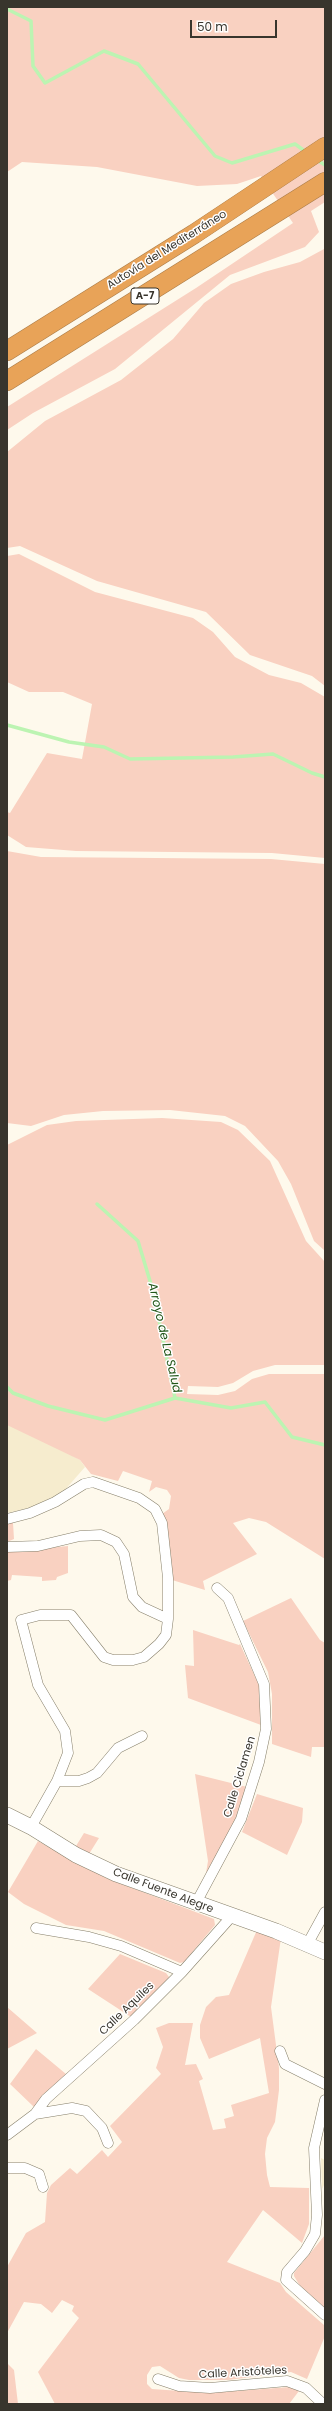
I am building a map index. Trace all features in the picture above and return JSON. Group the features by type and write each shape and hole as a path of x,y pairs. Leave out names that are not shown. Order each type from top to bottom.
{"highway":[{"name":"Autovía del Mediterráneo","path":"7,351 325,147"},
{"name":"A-7","path":"7,382 325,182"}],"street":[{"path":"7,1519 30,1513 55,1502 84,1484 93,1482 139,1498 155,1509 162,1523 168,1578 168,1619 166,1635 160,1644 144,1657 133,1660 113,1660 104,1657 71,1615 40,1615 21,1620 38,1685 65,1731 68,1754 57,1781 31,1827"},
{"path":"7,1547 38,1546 80,1536 101,1536 116,1542 124,1554 133,1597 142,1607 168,1619"},
{"name":"Calle Ciclamen","path":"196,1903 241,1819 259,1762 266,1729 264,1684 228,1598 218,1588"},
{"path":"57,1781 79,1781 88,1778 97,1772 118,1748 142,1736"},
{"name":"Calle Fuente Alegre","path":"7,1815 31,1827 76,1855 116,1874 231,1917 308,1943 325,1952"},
{"path":"308,1943 325,1912"},
{"name":"Calle Aquiles","path":"7,2134 35,2114 46,2099 134,2020 182,1972 231,1917"},
{"path":"36,1928 82,1936 121,1946 182,1972"},
{"path":"280,2052 285,2064 325,2084"},
{"path":"325,2100 314,2148 321,2218 315,2234 305,2251 287,2272 286,2280 325,2315"},
{"name":"Calle Aquiles","path":"35,2114 72,2108 86,2111 102,2128 108,2143"},
{"path":"7,2168 25,2168 39,2174 43,2187"},
{"name":"Calle Aristóteles","path":"158,2379 179,2386 210,2388 286,2380 306,2388 323,2404"}],"shaded area":[{"path":"7,7 325,7 325,202 311,211 319,232 305,247 230,275 115,369 33,413 7,430 7,407 196,288 293,223 261,176 237,184 197,186 97,167 22,162 7,172"},
{"path":"325,246 325,686 312,676 250,655 206,612 97,581 20,546 7,548 7,452 45,421 121,380 173,339 204,303 231,284 264,272 300,262 324,249"},
{"path":"19,554 95,592 193,618 213,632 235,657 269,675 301,683 325,697 325,858 272,853 76,851 26,847 7,835 7,812 10,813 47,753 82,759 92,704 63,692 29,692 7,682 7,556"},
{"path":"7,851 41,857 271,859 325,864 325,1251 314,1241 291,1184 278,1161 245,1126 225,1116 170,1110 103,1111 64,1115 31,1126 7,1123"},
{"path":"162,1118 221,1122 238,1130 270,1161 306,1241 325,1262 325,1365 275,1365 253,1371 233,1383 218,1387 188,1386 187,1394 218,1395 235,1391 252,1379 269,1374 325,1374 325,1559 266,1522 249,1518 233,1523 257,1554 203,1581 205,1590 172,1580 162,1514 169,1509 171,1496 167,1490 156,1487 149,1492 152,1481 123,1471 118,1481 91,1474 80,1460 7,1425 7,1145 47,1125 76,1121"},
{"path":"8,1424 80,1460 85,1467 64,1491 33,1507 7,1513"},
{"path":"7,1522 13,1523 14,1539 7,1542"},
{"path":"68,1546 68,1573 57,1577 56,1580 42,1581 42,1577 12,1575 11,1580 7,1581 7,1552"},
{"path":"291,1598 320,1640 325,1643 325,1747 312,1747 311,1757 272,1744 272,1694 268,1672 243,1621"},
{"path":"193,1630 239,1645 240,1644 259,1685 261,1725 188,1698 185,1665 194,1666"},
{"path":"195,1774 247,1787 240,1812 206,1873 208,1861"},
{"path":"257,1794 303,1808 302,1822 287,1855 242,1832"},
{"path":"84,1833 99,1838 89,1854 76,1846"},
{"path":"38,1841 106,1878 214,1919 215,1925 184,1962 180,1963 104,1931 66,1925 24,1904 8,1892"},
{"path":"257,1930 281,1938 271,2007 279,2068 279,2090 275,2122 267,2138 265,2154 267,2175 270,2187 309,2188 309,2224 302,2243 263,2210 227,2262 280,2283 286,2292 324,2325 325,2336 307,2379 291,2372 228,2380 189,2380 179,2378 160,2366 152,2367 147,2375 147,2384 152,2389 209,2393 290,2387 299,2391 289,2404 55,2404 38,2372 79,2318 72,2311 74,2306 62,2300 52,2313 41,2304 24,2302 7,2333 7,2267 26,2233 45,2222 47,2193 51,2185 70,2168 77,2174 102,2150 108,2157 122,2142 110,2126 161,2074 156,2068 163,2047 156,2028 169,2023 193,2023 185,2065 196,2064 203,2079 199,2081 213,2130 226,2128 224,2119 234,2116 231,2105 269,2093 260,2038 209,2059 200,2038 200,2025 206,2007 216,1997 229,1995"},
{"path":"120,1954 166,1973 169,1977 165,1985 131,2017 88,1989"},
{"path":"7,2007 37,2033 7,2049"},
{"path":"36,2049 66,2074 34,2107 10,2084"},
{"path":"321,2158 325,2160 325,2183 322,2189"},
{"path":"325,2235 325,2308 300,2286 294,2276 294,2273"},
{"path":"7,2363 14,2370 18,2404 7,2404"}],"waterway":[{"path":"7,9 31,21 33,66 45,83 104,51 138,64 215,156 232,163 295,144 306,152"},
{"path":"317,160 325,165"},
{"path":"7,725 69,742 104,747 130,759 233,757 273,754 312,773 325,777"},
{"name":"Arroyo de La Salud","path":"97,1204 138,1241 153,1291 175,1398 231,1408 265,1402 292,1437 325,1445"},
{"path":"7,1387 13,1393 48,1406 105,1420 175,1398"}]}
